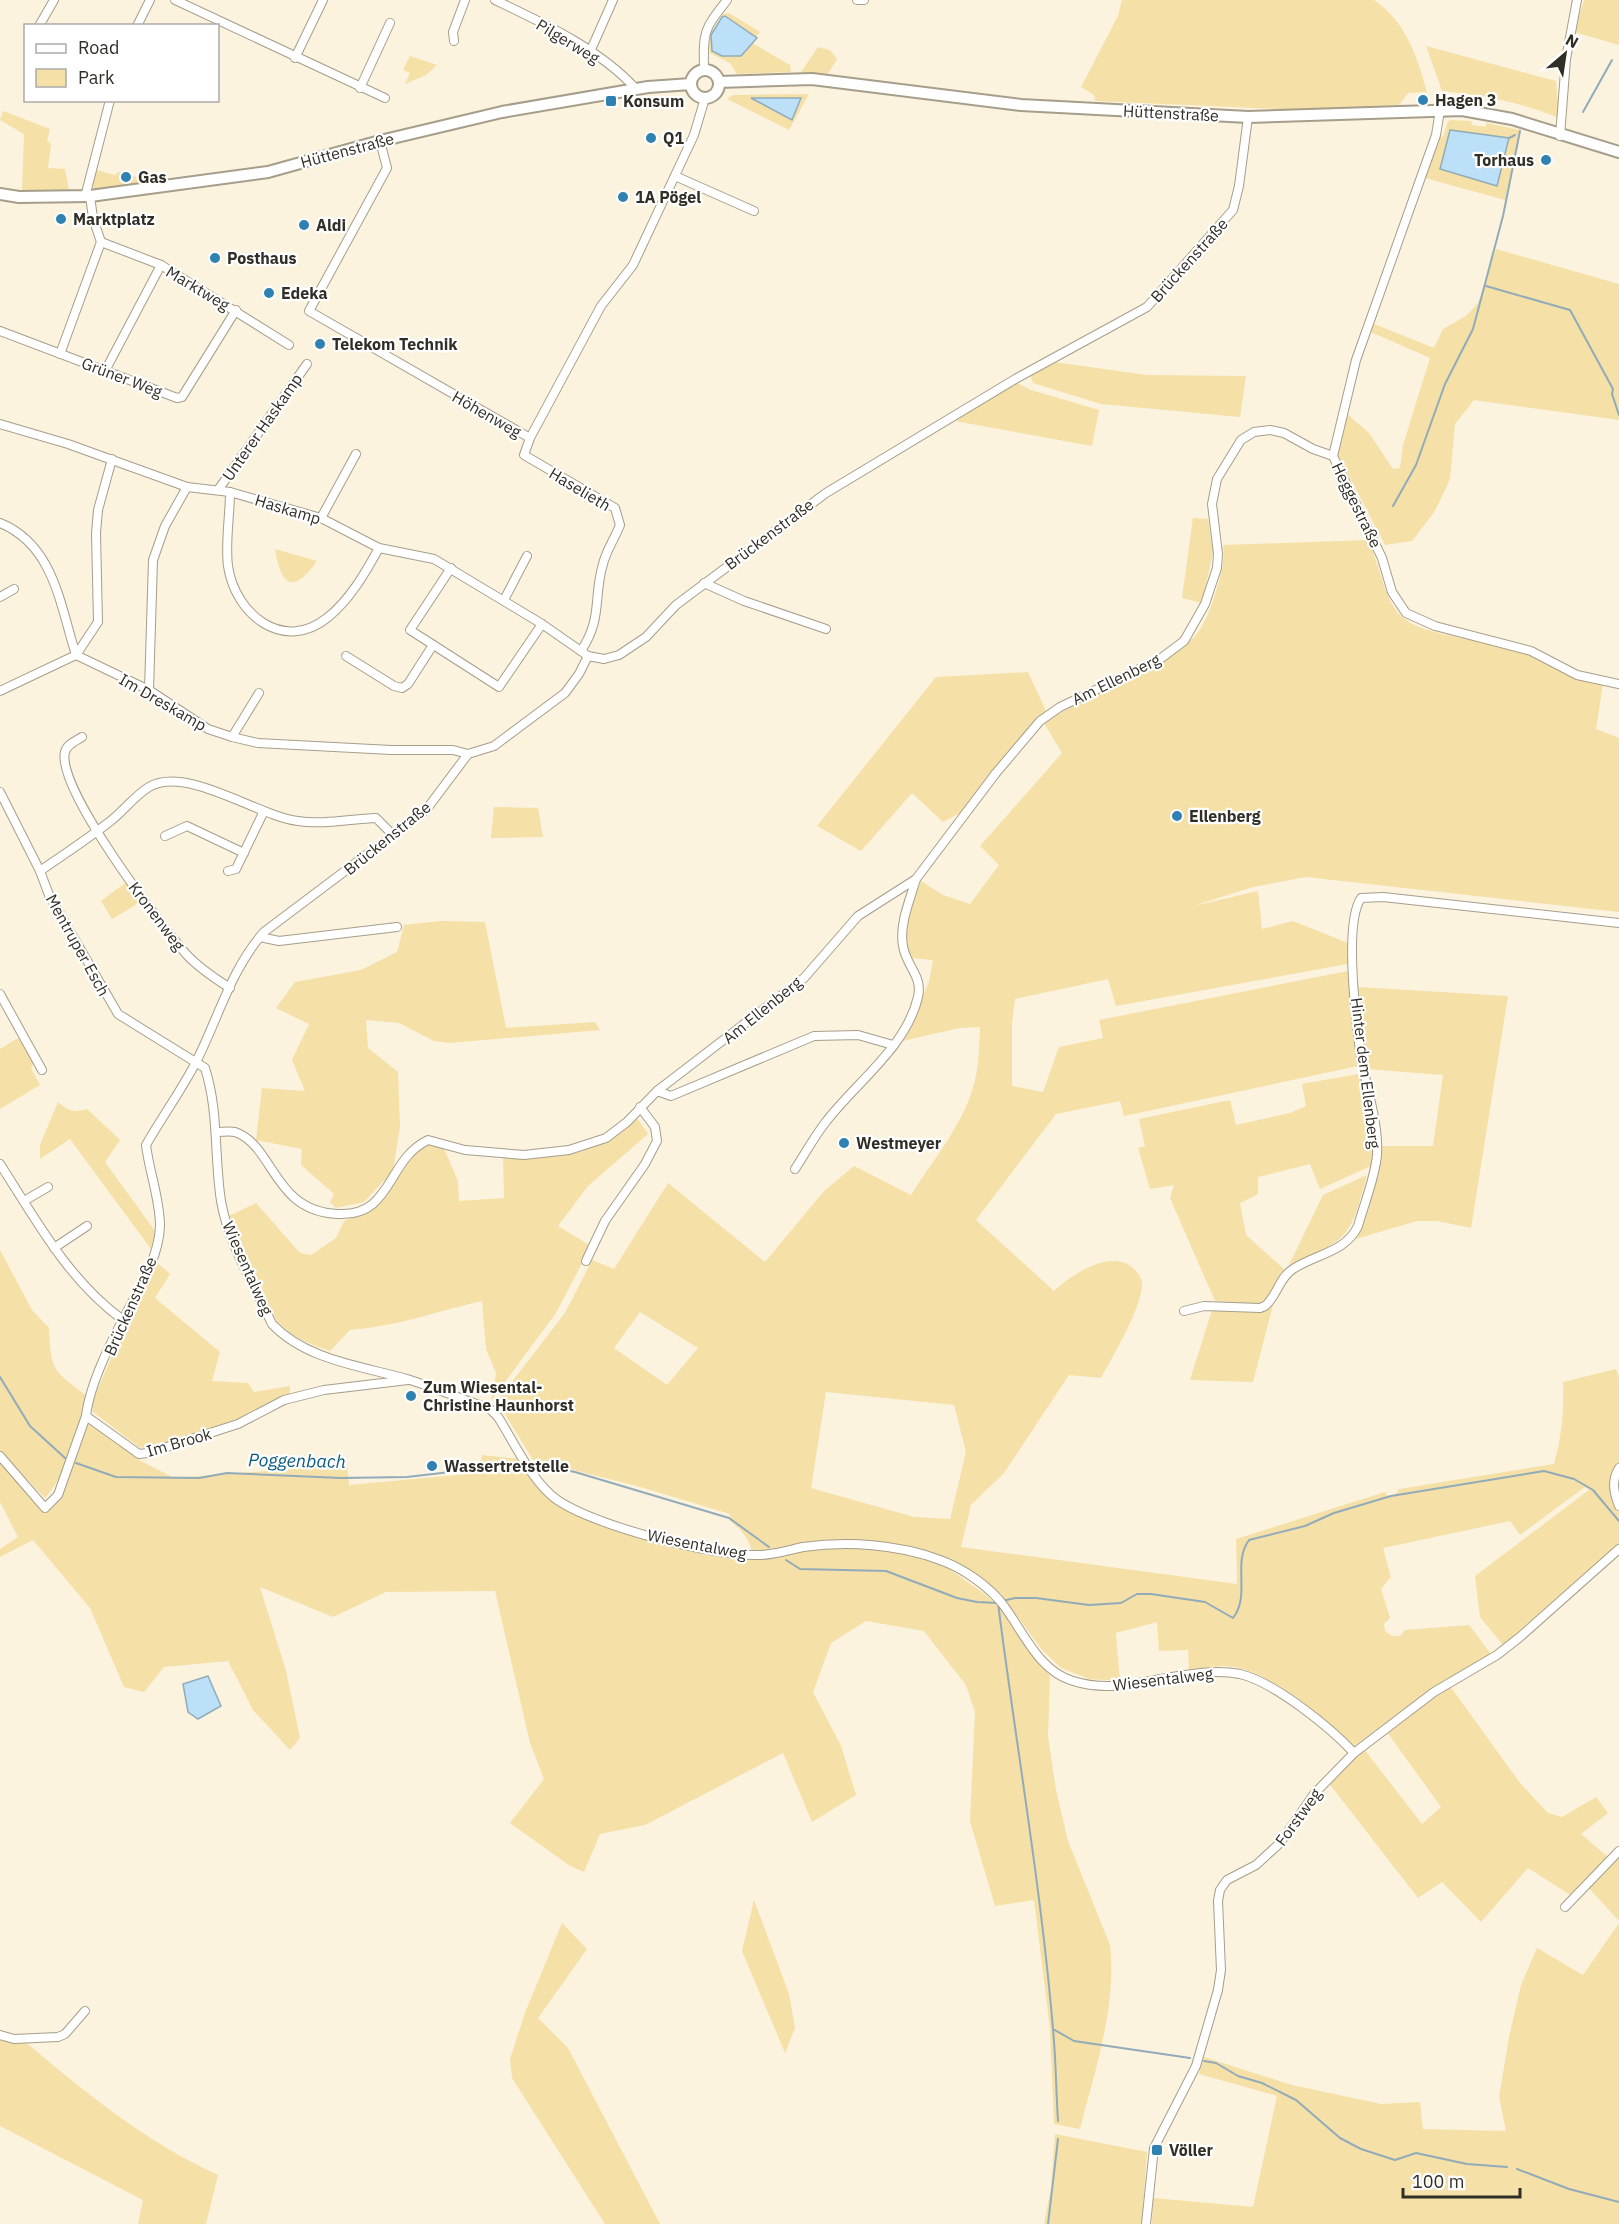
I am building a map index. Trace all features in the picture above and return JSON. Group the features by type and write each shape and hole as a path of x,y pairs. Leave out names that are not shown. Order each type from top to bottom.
{"main road":[{"path":"704,69 713,71 719,82 717,91 705,98 697,95 691,84 693,76 704,69"},
{"name":"Hüttenstraße","path":"719,82 812,79 1021,105 1248,117 1440,110 1492,114 1619,152"},
{"name":"Hüttenstraße","path":"0,194 19,197 88,197 268,172 380,141 502,112 636,89 691,84"}],"street":[{"path":"40,24 54,0"},
{"path":"138,24 150,0"},
{"path":"175,0 385,98"},
{"path":"295,57 323,0"},
{"path":"454,41 453,32 465,0"},
{"name":"Pilgerweg","path":"495,0 590,52 625,77 636,89"},
{"path":"590,52 613,0"},
{"path":"704,69 705,30 716,11 727,0"},
{"path":"857,0 864,0"},
{"path":"1560,135 1563,123 1566,59 1577,0"},
{"path":"360,88 390,23"},
{"name":"Höhenweg","path":"380,141 387,168 309,312 530,438 601,306 633,264 694,135 705,98"},
{"path":"60,354 101,242 88,197 110,102"},
{"name":"Heggestraße","path":"1440,110 1436,135 1356,360 1333,456 1382,558 1392,592 1406,613 1435,626 1531,651 1577,675 1619,684"},
{"name":"Brückenstraße","path":"584,653 604,659 619,655 646,637 676,605 704,583 826,493 1017,378 1147,307 1233,210 1239,186 1248,117"},
{"path":"675,176 754,211"},
{"name":"Marktweg","path":"101,242 161,265 289,345"},
{"path":"105,371 161,265"},
{"name":"Grüner Weg","path":"0,331 177,398 182,397 236,310"},
{"name":"Unterer Haskamp","path":"218,490 307,364"},
{"name":"Haskamp","path":"0,424 112,459 187,487 230,492 321,518 379,548 434,559 504,600 584,653"},
{"name":"Am Ellenberg","path":"217,1132 234,1132 250,1141 288,1195 317,1209 336,1214 352,1214 367,1209 381,1198 408,1152 428,1140 486,1153 524,1155 569,1150 606,1137 627,1122 657,1091 804,978 858,916 916,879 996,773 1040,721 1060,707 1160,659 1184,641 1193,629 1205,604 1217,568 1218,554 1212,504 1216,484 1221,470 1241,441 1254,432 1270,430 1284,433 1333,456"},
{"name":"Haselieth","path":"530,438 524,455 615,508 620,525 602,565 598,614 584,653"},
{"path":"321,518 356,454"},
{"path":"0,691 76,655 98,622 96,533 98,510 112,459"},
{"path":"149,690 153,560 165,526 187,487"},
{"path":"230,492 228,566 240,601 259,621 280,630 302,632 328,618 359,584 379,548"},
{"path":"0,523 26,538 43,555 76,655"},
{"path":"504,600 527,556"},
{"path":"451,568 410,630 499,687 542,624"},
{"path":"704,583 744,601 826,629"},
{"path":"0,597 14,589"},
{"path":"346,656 394,686 402,688 408,684 433,645"},
{"path":"468,754 494,746 565,693 579,674 584,653"},
{"name":"Im Dreskamp","path":"76,655 149,690 208,729 232,737 258,743 391,750 453,750 468,754"},
{"path":"232,737 259,693"},
{"name":"Kronenweg","path":"82,737 67,747 65,760 78,800 148,906 187,955 206,973 230,988"},
{"name":"Brückenstraße","path":"86,1416 93,1389 123,1320 145,1278 157,1245 160,1226 146,1145 196,1062 213,1020 252,946 260,937 426,810 468,754"},
{"path":"40,871 97,831 150,787 164,783 190,784 216,790 263,813 301,822 376,818 394,836"},
{"name":"Mentruper Esch","path":"0,792 40,871 49,895 118,1014 196,1062"},
{"path":"228,871 236,868 263,813"},
{"path":"165,836 187,826 244,853"},
{"name":"Am Ellenberg","path":"795,1169 825,1122 893,1045 905,1027 918,999 920,982 903,948 902,930 916,879"},
{"name":"Hinter dem Ellenberg","path":"1184,1311 1204,1306 1260,1308 1265,1306 1282,1280 1293,1269 1346,1244 1358,1226 1377,1156 1375,1126 1360,1052 1352,932 1355,906 1361,898 1383,897 1619,923"},
{"path":"260,937 279,941 397,927"},
{"path":"0,994 42,1070"},
{"name":"Am Ellenberg","path":"657,1091 671,1096 814,1036 858,1035 893,1045"},
{"name":"Wiesentalweg","path":"196,1062 205,1068 211,1088 217,1132 221,1199 226,1224 272,1324 283,1335 305,1348 333,1359 409,1380 490,1409 498,1417 538,1480 552,1496 572,1509 614,1526 684,1545 758,1555 851,1543 909,1552 956,1566 1001,1602 1041,1660 1058,1675 1071,1681 1115,1688 1198,1673 1242,1674 1273,1689 1307,1712 1340,1738 1353,1753"},
{"path":"586,1261 605,1221 645,1164 657,1141 655,1127 640,1107"},
{"path":"0,1164 54,1248 75,1276 105,1306 123,1320"},
{"path":"24,1201 48,1187"},
{"path":"54,1248 87,1226"},
{"name":"Im Brook","path":"86,1416 139,1454 148,1453 237,1424 284,1400 324,1390 409,1380"},
{"path":"0,1456 45,1508 58,1494 86,1416"},
{"path":"1619,1468 1614,1487 1619,1506"},
{"name":"Forstweg","path":"1146,2224 1154,2148 1196,2066 1218,1990 1221,1970 1218,1901 1220,1890 1227,1881 1269,1855 1314,1794 1353,1753 1434,1692 1497,1654 1520,1637 1619,1549"},
{"path":"1565,1907 1619,1851"},
{"path":"0,2035 14,2039 58,2037 64,2034 85,2011"}],"green space":[{"path":"1122,0 1374,0 1394,19 1409,41 1427,92 1408,93 1399,105 1299,110 1095,101 1094,95 1081,87 1118,16"},
{"path":"1584,0 1619,0 1619,45 1574,32"},
{"path":"729,13 760,32 753,41 754,44 790,65 791,72 737,74 730,63 710,53 712,33 723,14"},
{"path":"1426,46 1556,81 1559,118 1501,100 1442,91"},
{"path":"818,47 830,50 837,59 827,75 804,74 801,72"},
{"path":"410,56 437,65 426,75 405,84 410,73 403,70"},
{"path":"809,94 789,130 727,99 733,95"},
{"path":"3,111 50,129 47,140 51,144 48,168 65,169 69,191 22,190 24,134 0,120"},
{"path":"1448,121 1471,121 1472,125 1486,127 1486,123 1520,130 1505,200 1425,178 1440,137 1443,137"},
{"path":"96,170 115,175 118,172 140,178 141,183 96,190 92,186"},
{"path":"1496,249 1619,284 1619,420 1474,400 1455,424 1450,479 1435,511 1412,541 1385,545 1338,455 1346,413 1369,433 1393,469 1400,468 1403,445 1430,358 1371,332 1374,324 1434,348 1443,329 1466,316 1478,303"},
{"path":"1054,362 1147,375 1246,376 1240,417 1101,404 1033,383 1030,374"},
{"path":"1017,383 1031,390 1099,410 1092,446 955,421"},
{"path":"1193,518 1208,519 1213,552 1202,603 1182,598"},
{"path":"1368,540 1390,600 1401,616 1411,623 1442,634 1527,653 1573,676 1603,684 1596,729 1619,738 1619,912 1306,877 1253,887 1193,906 1258,891 1262,929 1293,921 1348,943 1350,960 1348,964 1116,1006 1108,979 1015,999 1012,1024 1012,1086 1043,1092 1059,1047 1103,1038 1099,1020 1348,971 1351,972 1360,1062 1358,1066 1124,1116 1120,1101 1056,1114 976,1220 1054,1291 1082,1271 1104,1262 1116,1261 1126,1264 1139,1275 1142,1284 1140,1297 1125,1333 1101,1378 1069,1375 1004,1473 971,1505 961,1547 1237,1584 1236,1539 1385,1492 1388,1496 1396,1494 1399,1489 1554,1464 1562,1423 1563,1382 1616,1369 1619,1377 1619,1465 1611,1481 1619,1513 1619,1544 1503,1645 1480,1617 1475,1576 1589,1490 1585,1487 1520,1535 1510,1521 1383,1548 1391,1577 1381,1589 1390,1618 1384,1624 1385,1631 1392,1636 1400,1636 1405,1630 1469,1625 1491,1654 1433,1689 1354,1746 1315,1711 1266,1678 1229,1666 1189,1670 1188,1650 1159,1651 1157,1622 1116,1633 1120,1681 1089,1679 1061,1668 1042,1650 1001,1594 951,1558 946,1567 986,1595 1003,1611 1050,1676 1048,1736 1056,1790 1068,1841 1110,1945 1108,2014 1080,2129 1054,2124 1050,2029 1034,1900 995,1906 970,1821 975,1712 966,1685 924,1631 866,1621 831,1643 813,1692 841,1746 856,1795 812,1822 783,1753 645,1825 600,1834 584,1872 570,1866 510,1823 544,1779 530,1743 495,1591 386,1592 333,1617 260,1587 286,1671 300,1738 290,1750 253,1710 228,1661 164,1667 144,1692 124,1687 90,1608 33,1540 0,1557 0,1549 18,1537 0,1502 0,1462 44,1512 60,1499 88,1424 94,1424 139,1460 174,1478 347,1465 349,1485 479,1473 482,1455 520,1459 535,1483 547,1496 590,1522 617,1532 673,1546 752,1558 748,1541 729,1520 730,1514 637,1486 533,1460 497,1401 565,1313 592,1260 614,1269 668,1183 765,1262 824,1191 854,1166 911,1195 953,1131 967,1105 976,1075 980,1027 959,1028 903,1041 929,982 933,960 910,958 905,939 910,909 921,881 943,895 970,904 999,865 980,846 1062,753 1044,723 1162,661 1195,636 1208,615 1218,585 1223,563 1223,545","holes":["640,1312 698,1348 667,1385 614,1348","826,1392 954,1405 966,1452 950,1519 914,1517 811,1488"]},
{"path":"275,549 317,561 301,579 289,582 281,571"},
{"path":"1028,672 1046,711 1019,739 967,809 943,822 912,793 861,851 817,826 936,677"},
{"path":"494,807 538,808 543,837 491,838"},
{"path":"128,881 141,898 140,902 112,919 101,901"},
{"path":"441,921 485,922 506,1028 595,1022 600,1030 449,1043 434,1041 399,1023 366,1020 368,1048 398,1072 400,1126 393,1171 364,1202 336,1208 330,1202 334,1194 301,1165 302,1149 256,1140 262,1088 305,1091 292,1060 309,1024 276,1008 295,982 361,970 397,952 404,925"},
{"path":"1358,987 1508,996 1471,1228 1437,1221 1417,1221 1356,1239 1381,1156 1381,1146 1433,1146 1443,1075 1366,1069"},
{"path":"18,1038 34,1061 31,1068 40,1085 0,1109 0,1049"},
{"path":"1358,1074 1363,1076 1373,1155 1371,1166 1320,1189 1310,1164 1258,1177 1258,1194 1240,1203 1246,1235 1285,1270 1269,1296 1258,1305 1215,1301 1170,1198 1174,1185 1150,1189 1138,1148 1145,1146 1139,1119 1230,1100 1236,1125 1290,1113 1306,1106 1302,1084"},
{"path":"58,1102 71,1110 87,1109 120,1140 105,1162 155,1231 151,1249 70,1139 40,1159 40,1145"},
{"path":"637,1118 648,1134 588,1186 558,1226 591,1246 556,1313 491,1401 496,1373 486,1349 482,1301 400,1322 350,1330 330,1351 307,1343 276,1320 229,1216 256,1203 300,1253 311,1255 336,1238 344,1221 377,1206 419,1148 429,1143 442,1144 458,1181 459,1201 504,1198 503,1156 529,1158 582,1151 611,1139"},
{"path":"1367,1175 1356,1213 1344,1235 1324,1249 1288,1267 1323,1195"},
{"path":"0,1250 32,1310 49,1328 51,1354 56,1369 67,1381 87,1396 77,1436 66,1464 53,1489 45,1498 0,1451"},
{"path":"154,1260 170,1274 155,1298 220,1352 212,1381 248,1383 254,1392 290,1386 290,1394 281,1396 235,1420 152,1449 139,1447 93,1412 92,1402"},
{"path":"1274,1301 1253,1382 1190,1380 1212,1310 1261,1312"},
{"path":"1450,1686 1520,1783 1548,1813 1562,1817 1596,1797 1608,1813 1581,1834 1608,1857 1572,1896 1528,1868 1481,1922 1442,1882 1418,1898 1328,1782 1364,1749 1422,1824 1441,1807 1387,1732"},
{"path":"1619,1854 1619,1921 1587,1886"},
{"path":"754,1900 789,1994 795,2028 785,2053 742,1951"},
{"path":"562,1923 587,1949 538,2018 568,2048 660,2224 605,2224 512,2078 510,2059 525,2013"},
{"path":"1619,1923 1619,2224 1152,2224 1153,2198 1253,2207 1277,2096 1199,2074 1204,2057 1292,2085 1381,2104 1420,2102 1423,2129 1506,2131 1499,2097 1509,2037 1521,1985 1537,1948 1583,1975"},
{"path":"0,2040 14,2043 24,2041 116,2115 165,2147 218,2175 206,2224 138,2224 143,2200 0,2126"},
{"path":"1055,2134 1147,2152 1142,2224 1044,2224 1051,2188"}],"water":[{"path":"725,16 757,38 741,56 722,56 712,51 711,35 722,17"},
{"path":"751,98 801,98 792,120"},
{"path":"1450,130 1509,138 1497,186 1440,169"},
{"path":"208,1676 221,1706 198,1719 188,1712 183,1684"}],"waterway":[{"path":"1583,112 1612,60"},
{"path":"1393,506 1416,465 1445,384 1473,329 1503,216 1520,131"},
{"path":"1509,138 1515,135"},
{"path":"1486,286 1570,310 1613,389 1612,394 1619,415"},
{"name":"Poggenbach","path":"0,1377 30,1426 65,1458"},
{"name":"Poggenbach","path":"76,1463 116,1477 199,1478 227,1473 341,1478 407,1477 518,1464"},
{"name":"Poggenbach","path":"535,1464 575,1472 729,1518 769,1547"},
{"path":"1002,1601 1015,1598 1036,1598 1089,1605 1121,1603 1137,1594 1151,1594 1205,1602 1233,1618 1241,1599 1242,1559 1249,1540 1305,1526 1334,1513 1391,1496 1544,1471 1574,1479 1593,1490 1619,1521"},
{"path":"786,1560 800,1569 886,1571 957,1598 997,1603"},
{"path":"998,1603 1042,1922 1054,2041 1058,2121"},
{"path":"1053,2029 1074,2041 1190,2058"},
{"path":"1204,2061 1216,2063 1238,2076 1262,2083 1296,2100 1340,2138 1361,2149 1395,2160 1416,2153 1467,2164 1507,2167"},
{"path":"1048,2224 1058,2139"},
{"path":"1517,2169 1569,2189 1619,2202"}],"place":[{"name":"Hagen 3","path":"1423,100"},
{"name":"Konsum","path":"611,101"},
{"name":"Q1","path":"651,138"},
{"name":"Torhaus","path":"1546,160"},
{"name":"Gas","path":"126,177"},
{"name":"1A Pögel","path":"623,197"},
{"name":"Marktplatz","path":"61,219"},
{"name":"Aldi","path":"304,225"},
{"name":"Posthaus","path":"215,258"},
{"name":"Edeka","path":"269,293"},
{"name":"Telekom Technik","path":"320,344"},
{"name":"Ellenberg","path":"1177,816"},
{"name":"Westmeyer","path":"844,1143"},
{"name":"Zum Wiesental- Christine Haunhorst","path":"411,1396"},
{"name":"Wassertretstelle","path":"432,1466"},
{"name":"Völler","path":"1157,2150"}]}
